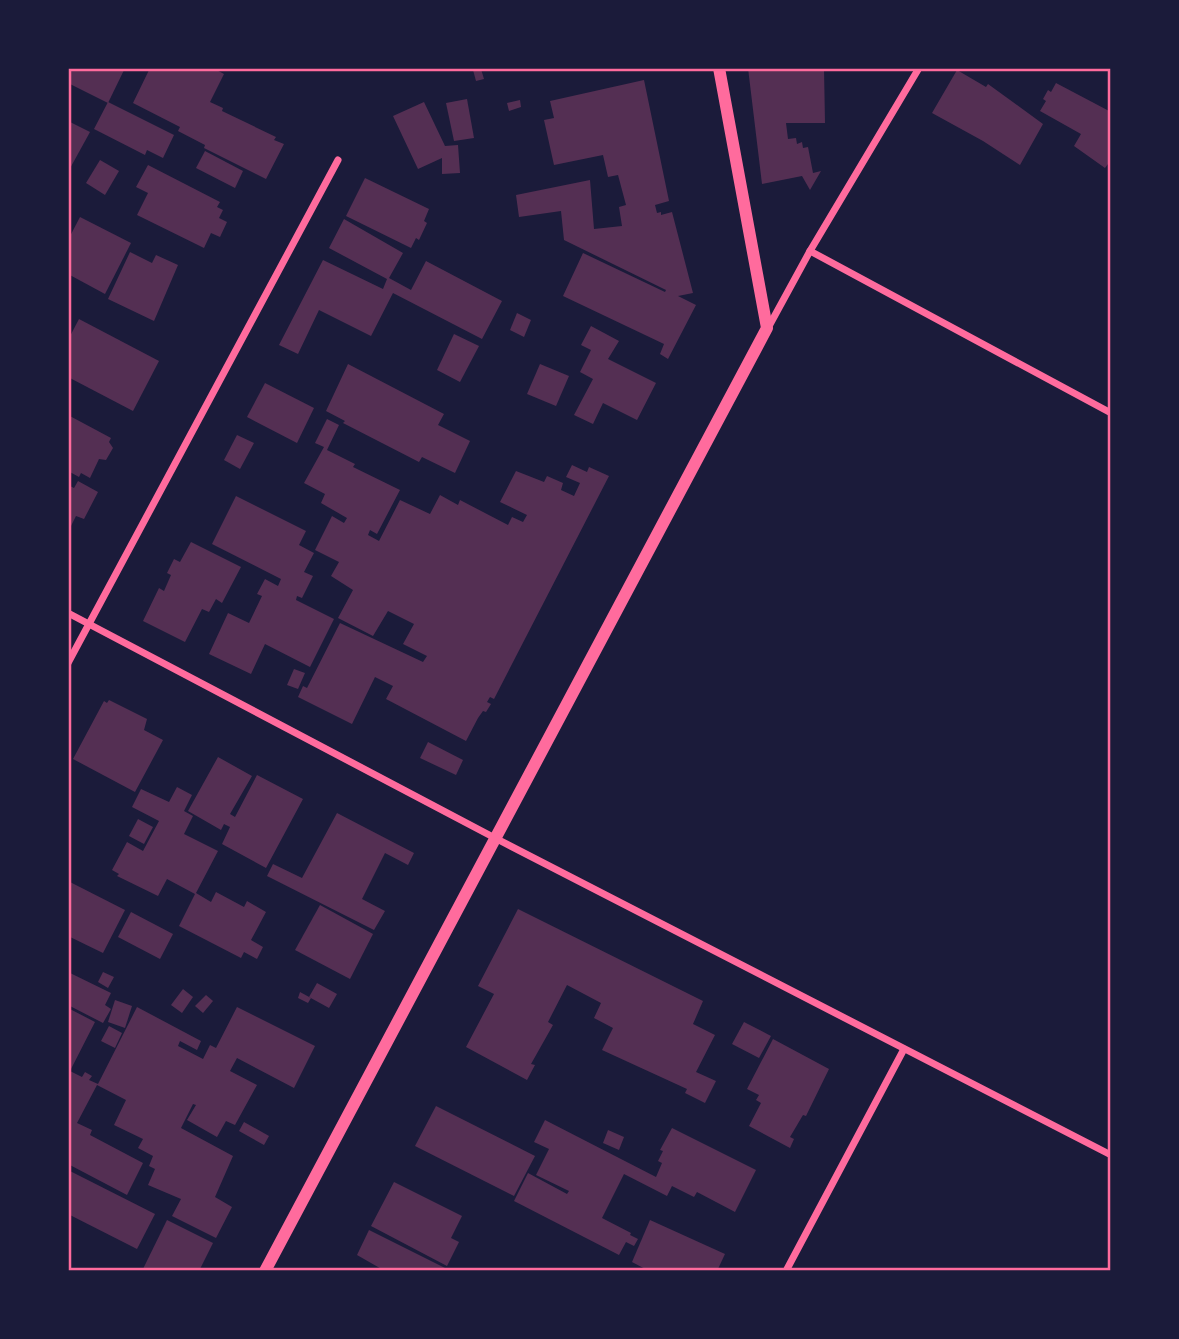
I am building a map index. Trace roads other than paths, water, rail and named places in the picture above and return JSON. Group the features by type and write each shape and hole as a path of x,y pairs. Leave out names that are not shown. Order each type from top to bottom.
{"street":[{"path":"719,68 767,328"},
{"path":"265,1271 767,328 919,68"},
{"path":"68,663 338,160"},
{"path":"810,251 1111,413"},
{"path":"68,613 495,838 1110,1152"},
{"path":"786,1271 904,1049"}]}
